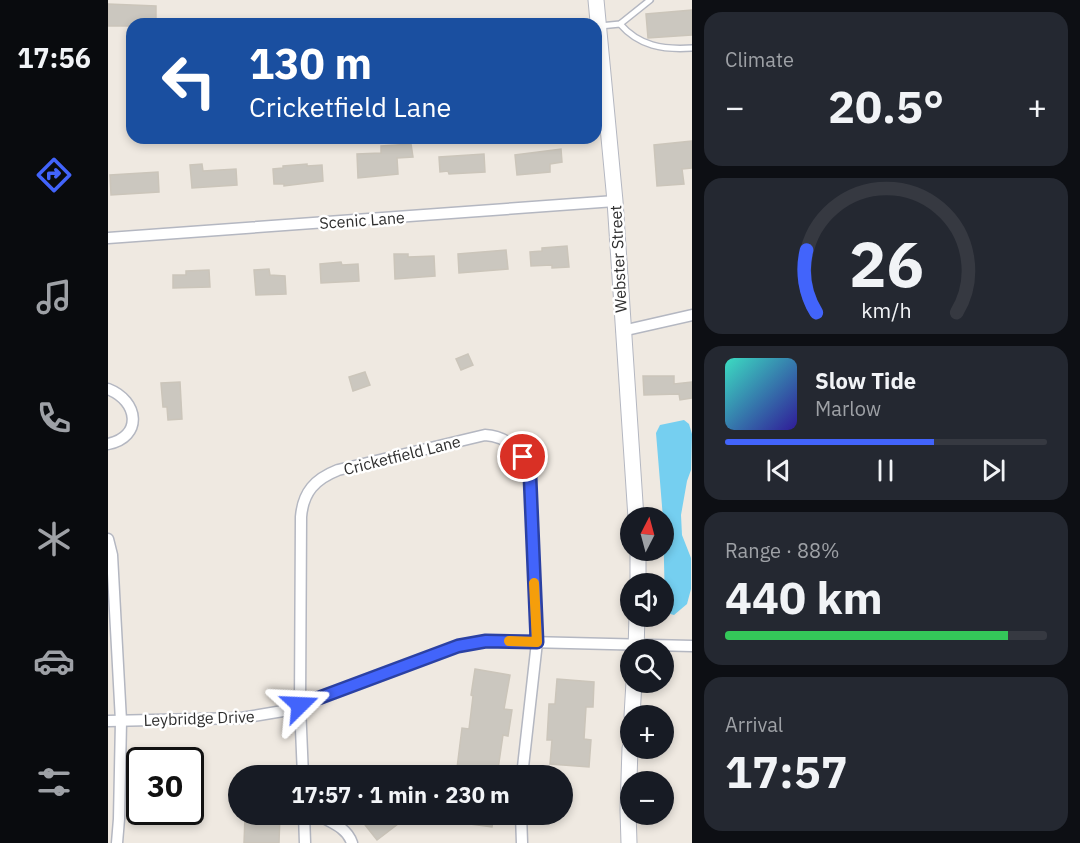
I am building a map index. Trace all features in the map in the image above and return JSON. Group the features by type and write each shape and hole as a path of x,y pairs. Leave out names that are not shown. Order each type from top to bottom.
{"main road":[{"name":"Webster Street","path":"596,0 597,18"},
{"name":"Webster Street","path":"602,67 615,201 635,507"},
{"path":"629,843 630,759"}],"street":[{"name":"Scenic Lane","path":"108,238 615,201"},
{"path":"622,331 692,315"},
{"path":"108,389 124,397 129,404 133,420 125,436 108,444"},
{"name":"Cricketfield Lane","path":"303,765 300,705 302,508 307,493 323,477 338,470 485,435 494,435 506,441 523,457 530,477 537,642 523,765"},
{"path":"108,539 111,547 111,584 121,721 117,843"},
{"name":"Leybridge Drive","path":"108,721 241,718 284,711 458,646 486,641 620,646"},
{"name":"Leybridge Drive","path":"674,646 692,646"},
{"path":"304,825 305,843"},
{"path":"336,825 347,833 352,843"},
{"path":"521,825 522,843"}],"lane":[{"path":"602,26 620,24 650,0"},
{"path":"620,24 630,36 650,46 692,48"}],"water":[{"path":"684,420 689,424 692,434 691,470 681,515 682,535 691,558 691,589 687,604 674,615 674,573 664,573 664,561 674,561 674,507 662,507 656,433 660,425"}],"building":[{"path":"108,4 156,6 156,18 126,18 126,26 108,26"},
{"path":"692,10 692,35 648,38 646,14"},
{"path":"692,141 692,168 682,169 684,184 657,186 654,145"},
{"path":"411,144 413,157 397,158 398,174 358,178 357,154 381,153 381,146"},
{"path":"561,149 562,162 550,164 550,172 517,175 515,155"},
{"path":"484,154 485,172 449,174 448,171 440,172 439,157"},
{"path":"202,164 203,171 236,169 237,185 192,188 190,165"},
{"path":"307,164 307,166 322,165 323,181 284,186 284,184 274,184 273,169"},
{"path":"158,172 159,192 111,195 110,175"},
{"path":"567,246 569,267 531,266 530,252 542,251 542,248"},
{"path":"506,250 508,269 459,273 458,254"},
{"path":"394,254 408,254 408,257 434,256 435,276 395,279"},
{"path":"341,262 342,265 358,264 359,281 321,283 320,264"},
{"path":"269,269 270,275 285,276 286,294 256,295 254,270"},
{"path":"209,270 210,287 173,288 173,275 186,275 186,271"},
{"path":"468,354 473,365 461,370 456,359"},
{"path":"365,372 370,385 353,391 349,377"},
{"path":"643,376 674,376 674,384 692,382 692,398 680,400 679,394 644,395"},
{"path":"180,382 182,419 168,420 167,407 163,407 161,383"},
{"path":"475,669 510,675 504,709 512,710 508,736 503,735 499,765 457,765 462,728 469,729 473,696 471,695"},
{"path":"557,679 594,682 593,707 586,707 584,739 591,740 589,767 550,764 552,740 547,740 549,704 555,704"},
{"path":"245,825 280,825 279,843 244,843"},
{"path":"365,825 397,825 377,840"}],"slow traffic":[{"path":"509,641 537,642 534,583"}],"route":[{"path":"300,705 458,646 486,641 537,642 530,477 523,457"}]}
